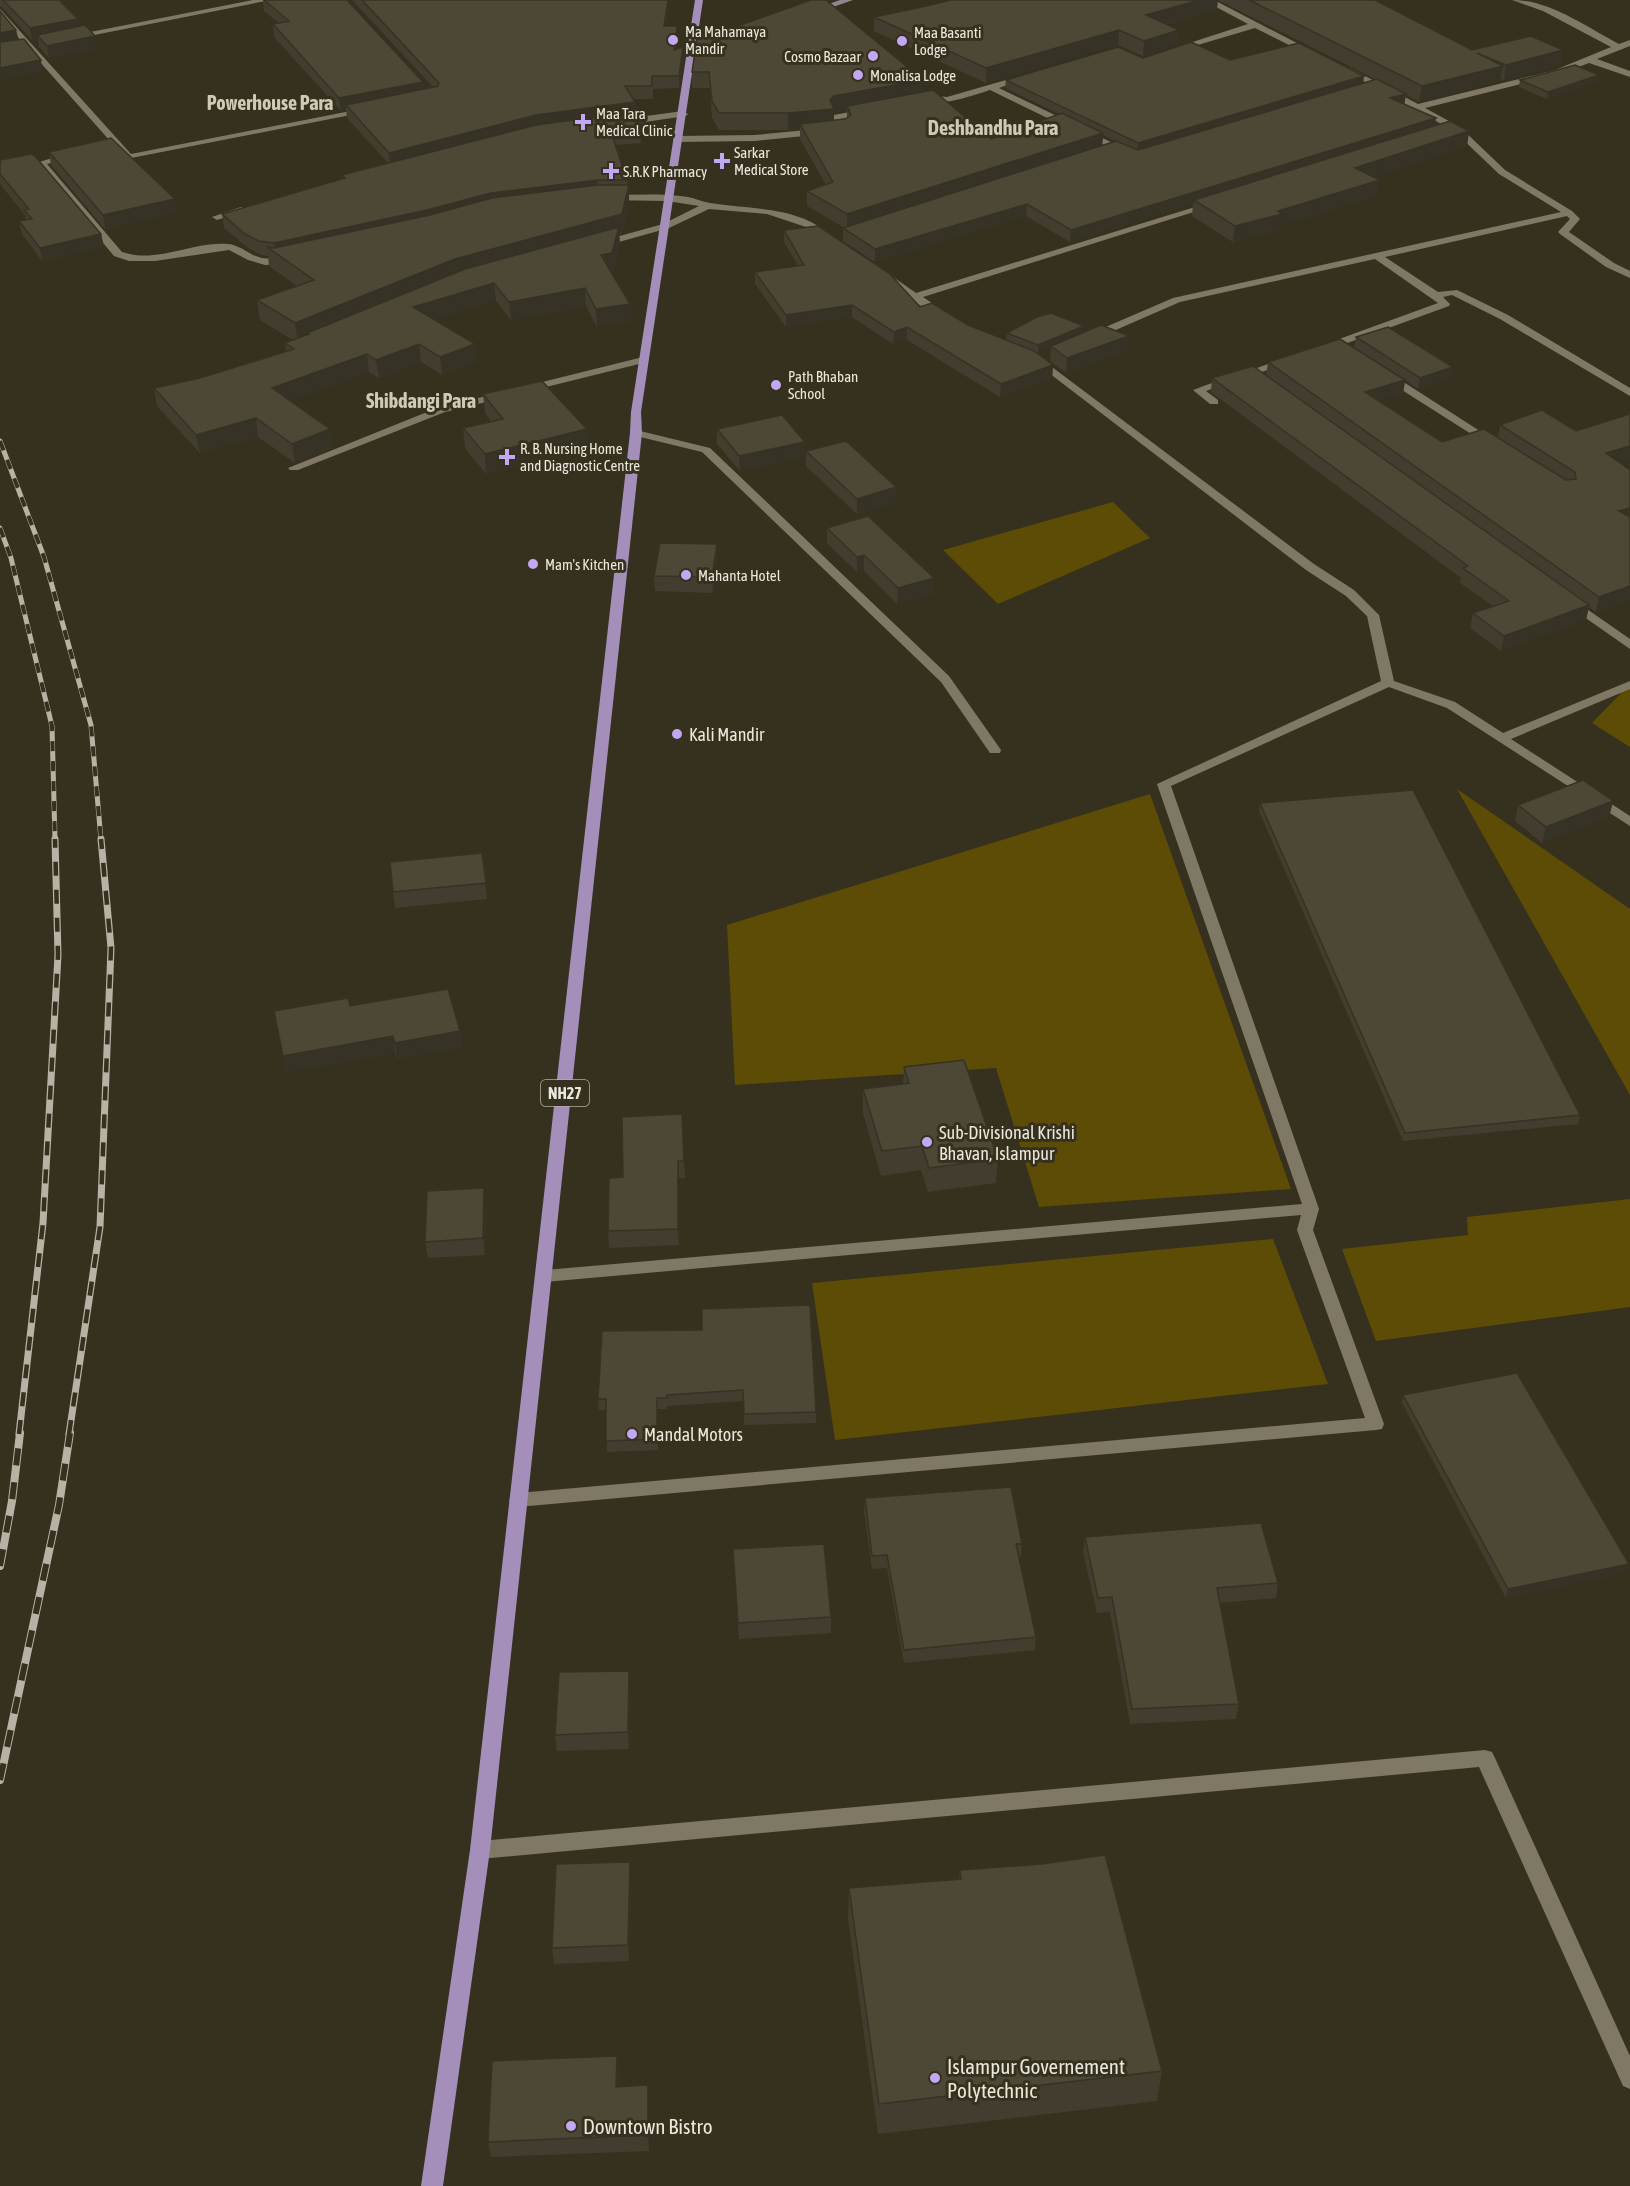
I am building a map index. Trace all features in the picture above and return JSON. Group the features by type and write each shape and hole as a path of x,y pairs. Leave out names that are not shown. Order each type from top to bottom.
{"main road":[{"name":"NH27","path":"432,2186 480,1850 545,1276 636,433 636,412 666,226 667,198 699,44 699,0"}],"street":[{"path":"62,38 267,0"},
{"path":"806,13 849,0"},
{"path":"1207,0 1326,60"},
{"path":"1516,0 1546,9 1617,47"},
{"path":"0,12 23,45 110,146 129,157 376,109"},
{"path":"1165,54 1254,25"},
{"path":"23,45 39,42"},
{"path":"1418,106 1558,72 1630,43"},
{"path":"1587,59 1630,74"},
{"path":"1336,65 1377,84 1457,129 1502,172 1569,213 1575,219 1563,232 1630,275"},
{"path":"911,104 936,99 947,100 1032,75"},
{"path":"1366,88 1377,84"},
{"path":"990,87 1126,153"},
{"path":"678,139 754,138 844,129 837,117 879,109"},
{"path":"615,123 683,114"},
{"path":"1446,133 1457,129"},
{"path":"1106,152 1116,148"},
{"path":"84,152 41,163 118,254 136,259 236,247 256,260 276,262 298,258"},
{"path":"599,198 667,198 688,200 708,206 768,211 809,225 838,240"},
{"path":"914,297 1220,203"},
{"path":"586,248 666,226 708,206"},
{"path":"217,217 251,208"},
{"path":"1081,341 1177,300 1569,213"},
{"path":"1315,351 1341,347 1445,304 1436,295 1376,255"},
{"path":"877,271 956,324"},
{"path":"1436,295 1453,292 1504,317 1630,393"},
{"path":"1038,356 1310,567 1350,593 1373,615 1388,683"},
{"path":"1214,402 1198,390 1293,358"},
{"path":"294,468 441,410 643,360"},
{"path":"1376,369 1497,446"},
{"path":"1251,372 1270,386"},
{"path":"636,433 706,450 945,679 995,750"},
{"path":"1556,591 1630,645"},
{"path":"518,1500 1376,1424 1305,1230 1311,1209 1164,784 1388,683 1451,705 1630,822"},
{"path":"1502,738 1630,685"},
{"path":"545,1276 1311,1209"},
{"path":"480,1850 1485,1758 1630,2079"}],"shaded area":[{"path":"1113,502 1150,538 998,604 943,550"},
{"path":"1630,684 1630,747 1592,723"},
{"path":"1457,789 1630,909 1630,1095"},
{"path":"1150,794 1291,1189 1039,1207 996,1068 735,1085 727,925"},
{"path":"1630,1199 1630,1307 1376,1341 1342,1249 1468,1235 1467,1217"},
{"path":"1273,1239 1328,1384 835,1440 812,1283"}],"building":[{"path":"3,0 59,0 78,19 30,28"},
{"path":"264,0 347,0 423,82 339,98 273,24 289,21"},
{"path":"362,0 668,0 664,26 677,26 674,50 683,47 679,76 652,76 652,86 625,86 635,102 536,115 389,153 346,105 438,86 439,83"},
{"path":"811,0 826,0 923,80 834,96 830,100 834,109 788,113 719,113 712,101 709,72 692,72 697,38 721,28 727,30"},
{"path":"951,0 1200,0 1146,15 1179,30 1144,41 1119,30 986,68 874,17"},
{"path":"1249,0 1375,0 1472,50 1531,36 1563,50 1506,65 1477,53 1503,66 1422,86"},
{"path":"0,11 16,30 0,33"},
{"path":"85,25 95,36 47,46 37,35"},
{"path":"24,39 41,60 0,68 0,42"},
{"path":"1191,42 1230,60 1299,43 1364,76 1138,143 1006,80 1118,47 1143,58"},
{"path":"1575,65 1599,75 1548,92 1520,80"},
{"path":"1377,79 1406,94 1390,98 1436,118 1071,230 1027,204 875,249 843,228 1116,141 1138,150"},
{"path":"933,90 991,139 1062,113 1103,133 847,214 807,191 833,182 800,124 845,119 851,115 847,106"},
{"path":"641,111 644,116 636,117 641,130 611,132 627,180 598,180 491,193 427,210 274,243 259,241 245,234 222,214 345,178 342,175 536,125"},
{"path":"1450,121 1469,131 1355,168 1380,180 1278,211 1282,214 1235,226 1194,200"},
{"path":"111,138 175,199 103,215 49,152"},
{"path":"31,154 101,234 40,248 19,221 32,219 24,210 29,209 0,174 0,160"},
{"path":"598,185 629,185 622,214 455,259 295,323 257,300 314,280 267,247 274,248 430,215 492,198"},
{"path":"818,226 890,274 920,307 932,303 968,325 1034,351 1053,365 1001,384 907,327 894,332 852,305 786,315 755,272 804,265 784,230"},
{"path":"619,227 612,253 601,255 630,304 596,309 585,288 509,302 494,283 413,307 475,344 440,357 419,344 376,360 367,354 272,388 330,429 292,444 256,418 196,435 154,388 200,378 294,349 285,343 465,269"},
{"path":"1051,313 1084,326 1038,345 1007,333 1037,317"},
{"path":"1101,325 1129,336 1067,358 1051,346"},
{"path":"1388,327 1453,367 1420,378 1356,337"},
{"path":"1340,339 1405,380 1365,392 1442,442 1484,429 1566,480 1576,479 1575,472 1500,425 1542,410 1576,431 1630,414 1630,446 1606,453 1630,470 1630,508 1619,511 1630,517 1630,586 1599,597 1268,362"},
{"path":"1253,366 1589,605 1504,636 1473,613 1509,601 1463,568 1468,566 1212,378"},
{"path":"542,381 587,429 485,454 463,428 503,419 483,394"},
{"path":"782,415 805,442 739,456 717,429"},
{"path":"846,441 896,487 857,499 806,451"},
{"path":"868,516 934,578 898,588 864,555 857,557 827,528"},
{"path":"660,543 717,544 712,577 654,576"},
{"path":"1583,780 1613,801 1546,827 1518,805"},
{"path":"1413,790 1580,1115 1405,1133 1260,803"},
{"path":"482,853 486,883 393,892 390,862"},
{"path":"448,989 460,1031 395,1043 393,1036 283,1056 274,1011 348,998 350,1006"},
{"name":"Sub-Divisional Krishi Bhavan, Islampur","path":"964,1060 998,1159 929,1168 922,1146 882,1151 863,1089 909,1083 904,1067"},
{"path":"682,1114 684,1161 678,1161 678,1229 608,1231 609,1178 623,1177 622,1117"},
{"path":"484,1188 483,1238 425,1242 427,1191"},
{"path":"810,1305 816,1412 744,1414 743,1390 667,1395 667,1398 657,1398 657,1439 606,1441 606,1399 598,1399 602,1331 702,1330 702,1309"},
{"path":"1517,1373 1629,1564 1508,1589 1403,1395"},
{"path":"1011,1487 1022,1544 1016,1544 1036,1637 904,1650 887,1555 872,1556 865,1498"},
{"path":"1261,1523 1278,1583 1217,1588 1239,1704 1132,1709 1112,1597 1098,1598 1085,1537"},
{"path":"824,1544 831,1617 738,1623 733,1549"},
{"path":"629,1671 628,1732 555,1735 559,1672"},
{"path":"1105,1855 1162,2071 879,2104 849,1888 961,1879 960,1870 1042,1864"},
{"path":"630,1862 628,1945 552,1948 556,1864"},
{"name":"Downtown Bistro","path":"617,2056 616,2087 648,2085 648,2135 488,2142 492,2061"}],"railway":[{"path":"0,441 44,557 91,725 101,840"},
{"path":"0,528 11,558 52,726 55,840"},
{"path":"19,1434 43,1223 58,955 55,839"},
{"path":"69,1434 100,1227 111,948 101,839"},
{"path":"0,1566 12,1501 20,1433"},
{"path":"0,1780 59,1505 70,1433"}],"place":[{"name":"Ma Mahamaya Mandir","path":"673,40"},
{"name":"Maa Basanti Lodge","path":"902,41"},
{"name":"Cosmo Bazaar","path":"873,56"},
{"name":"Monalisa Lodge","path":"858,75"},
{"name":"Maa Tara Medical Clinic","path":"583,122"},
{"name":"Sarkar Medical Store","path":"722,161"},
{"name":"S.R.K Pharmacy","path":"611,171"},
{"name":"Path Bhaban School","path":"776,385"},
{"name":"R. B. Nursing Home and Diagnostic Centre","path":"507,457"},
{"name":"Mam's Kitchen","path":"533,564"},
{"name":"Mahanta Hotel","path":"686,575"},
{"name":"Kali Mandir","path":"677,734"},
{"name":"Sub-Divisional Krishi Bhavan, Islampur","path":"927,1142"},
{"name":"Mandal Motors","path":"632,1434"},
{"name":"Islampur Governement Polytechnic","path":"935,2078"},
{"name":"Downtown Bistro","path":"571,2126"}],"district":[{"name":"Powerhouse Para","path":"270,102"},
{"name":"Deshbandhu Para","path":"993,127"},
{"name":"Shibdangi Para","path":"421,400"}]}
